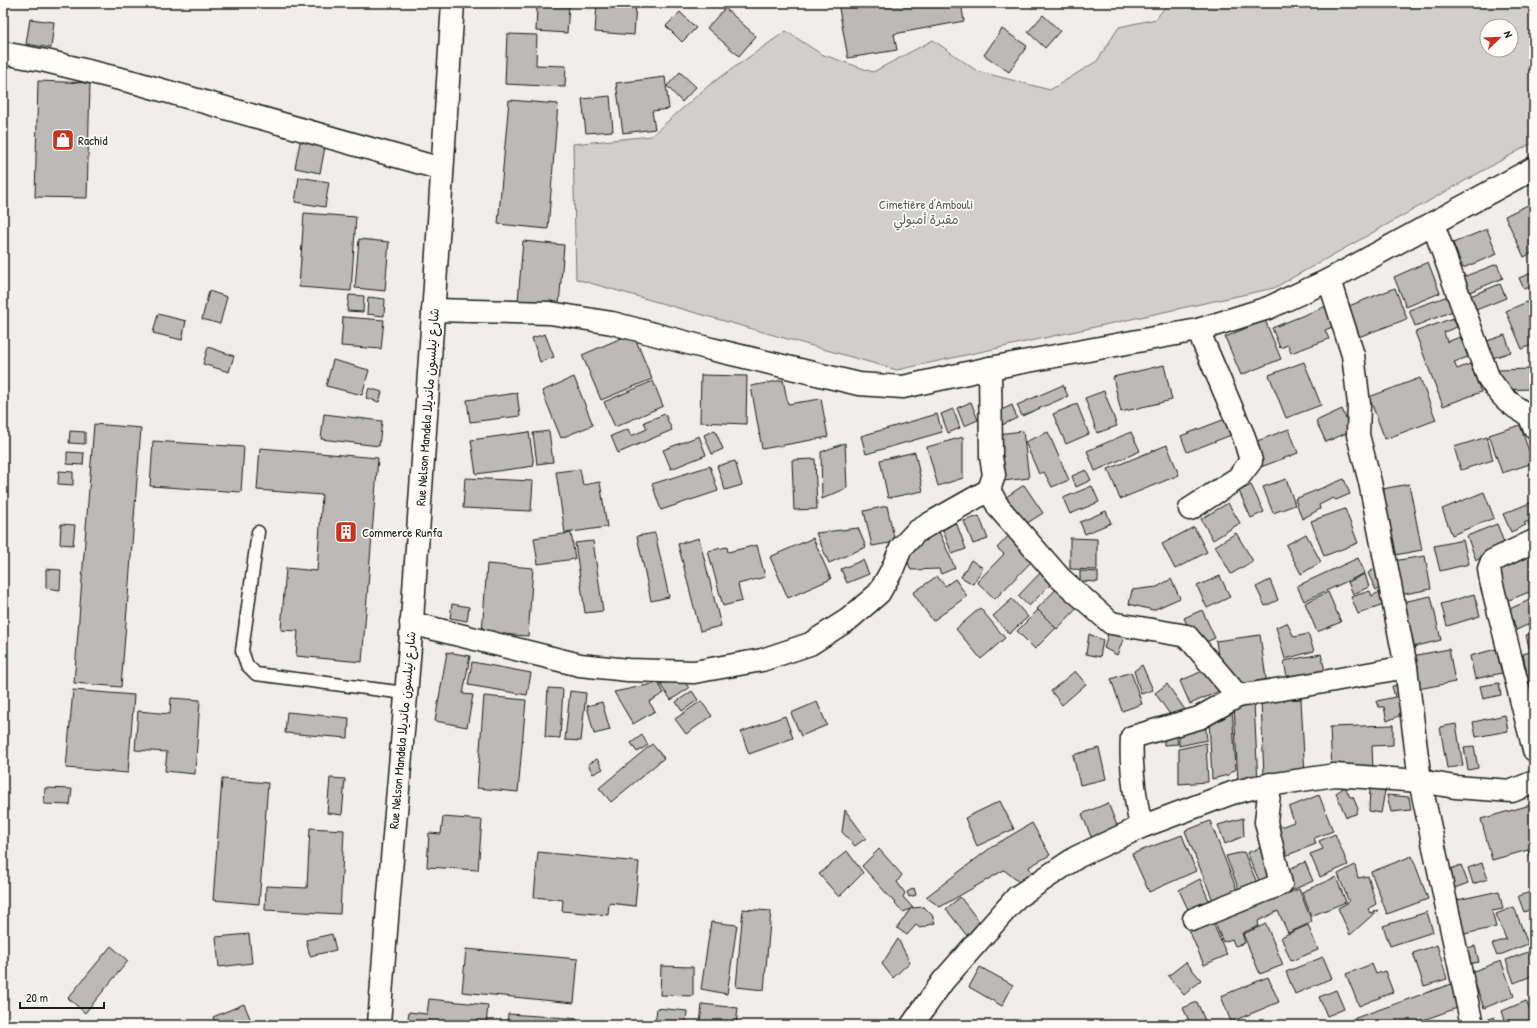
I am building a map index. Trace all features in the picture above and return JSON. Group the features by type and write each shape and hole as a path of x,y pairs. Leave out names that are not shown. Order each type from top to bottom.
{"street":[{"name":"Rue Nelson Mandela شارع نيلسون مانديلا","path":"379,1025 411,623 453,3"},
{"path":"3,53 46,61 137,83 442,169"},
{"path":"433,310 550,313 612,323 711,349 859,384 903,387 990,368 1198,330 1268,308 1329,280 1534,168"},
{"path":"1433,224 1488,377 1506,401 1516,409 1529,415 1534,427"},
{"path":"1329,280 1353,355 1359,404 1358,435 1370,482 1406,667 1420,781 1472,1025"},
{"path":"1190,509 1238,478 1252,462 1244,437 1198,330"},
{"path":"411,623 580,665 628,670 694,672 762,660 810,644 849,619 878,593 892,570 901,548 916,532 989,490 994,475 991,456 990,368"},
{"path":"989,490 999,508 1060,578 1111,622 1187,636 1238,696"},
{"path":"1534,541 1492,561 1489,569 1490,581 1534,750"},
{"path":"1141,827 1135,799 1131,747 1132,737 1199,718 1238,696 1406,667"},
{"path":"912,1025 943,981 1017,897 1077,857 1141,827 1232,793 1270,784 1335,775 1420,781 1455,787 1512,791 1534,782"},
{"path":"1194,919 1281,884 1266,822 1270,784"}],"lane":[{"path":"258,532 242,651 247,665 256,674 405,693"}],"green space":[{"name":"Cimetière d'Ambouli مقبرة أمبولي","path":"1168,3 1534,3 1534,142 1274,288 897,370 576,279 573,144 651,136 708,86 786,31 821,54 873,72 933,40 977,71 1050,90 1097,61 1119,27 1156,19"}],"building":[{"path":"597,3 636,3 634,35 595,32"},
{"path":"838,3 961,3 964,21 894,34 897,50 848,58"},
{"path":"537,4 569,6 567,33 536,31"},
{"path":"725,8 756,36 739,56 707,28"},
{"path":"680,12 696,28 682,42 666,26"},
{"path":"1043,15 1060,31 1045,48 1028,32"},
{"path":"30,19 54,22 51,48 26,44"},
{"path":"1002,29 1027,46 1009,72 984,55"},
{"path":"507,34 537,35 536,65 566,66 565,87 505,84"},
{"path":"680,72 696,87 682,102 667,86"},
{"path":"665,77 669,109 652,111 655,129 623,133 616,83"},
{"name":"Rachid","path":"38,81 90,83 87,198 35,197"},
{"path":"610,96 613,131 586,133 582,99"},
{"path":"509,100 558,104 548,229 498,224"},
{"path":"301,137 326,142 320,173 295,168"},
{"path":"299,177 329,182 325,207 295,202"},
{"path":"1534,202 1534,252 1524,257 1505,216"},
{"path":"304,213 356,217 351,291 299,287"},
{"path":"1487,229 1497,254 1463,268 1453,243"},
{"path":"359,239 389,242 385,291 355,288"},
{"path":"523,241 564,245 559,305 518,301"},
{"path":"1428,262 1440,293 1406,307 1394,277"},
{"path":"1497,264 1503,278 1470,292 1463,277"},
{"path":"1534,272 1534,286 1524,289 1519,278"},
{"path":"1500,284 1506,298 1476,310 1470,296"},
{"path":"1395,288 1407,319 1353,339 1341,309"},
{"path":"209,291 227,297 220,324 202,319"},
{"path":"349,295 364,296 363,312 347,311"},
{"path":"1448,296 1453,311 1415,326 1409,310"},
{"path":"368,297 385,299 384,316 367,314"},
{"path":"1527,302 1534,317 1534,344 1522,349 1506,311"},
{"path":"1329,305 1337,325 1325,330 1329,339 1291,353 1288,345 1280,348 1272,328"},
{"path":"158,314 186,321 182,340 153,333"},
{"path":"343,317 384,320 381,349 341,346"},
{"path":"1453,318 1457,327 1444,332 1447,342 1460,337 1468,357 1454,362 1457,369 1470,364 1481,392 1443,406 1415,332"},
{"path":"1265,320 1281,359 1241,375 1225,337"},
{"path":"633,333 652,379 601,400 582,355"},
{"path":"545,334 554,357 540,362 532,338"},
{"path":"1505,335 1511,352 1487,360 1481,343"},
{"path":"208,347 234,356 229,372 203,364"},
{"path":"333,360 369,370 362,395 326,386"},
{"path":"1304,362 1321,405 1286,418 1269,375"},
{"path":"1164,365 1172,400 1121,412 1113,377"},
{"path":"1531,369 1532,389 1499,390 1498,370"},
{"path":"701,375 747,376 746,424 700,422"},
{"path":"574,377 593,425 561,438 542,391"},
{"path":"1420,378 1436,420 1385,439 1369,397"},
{"path":"783,380 788,404 821,399 828,437 762,449 751,386"},
{"path":"653,381 663,406 615,427 604,402"},
{"path":"1063,385 1068,396 1022,416 1017,405"},
{"path":"369,388 382,392 379,402 366,398"},
{"path":"1104,391 1117,426 1097,433 1085,398"},
{"path":"517,393 520,416 470,422 467,400"},
{"path":"971,402 978,420 964,426 957,408"},
{"path":"1077,404 1089,434 1066,444 1053,414"},
{"path":"1012,405 1017,418 1000,426 995,413"},
{"path":"953,409 960,428 948,433 941,414"},
{"path":"1342,409 1351,431 1326,442 1316,421"},
{"path":"324,414 382,421 379,446 321,439"},
{"path":"665,414 672,430 618,453 611,436 628,429 631,436 647,429 644,422"},
{"path":"937,414 942,432 866,454 861,436"},
{"path":"1228,418 1234,434 1187,452 1181,436"},
{"path":"94,424 141,428 121,687 74,683"},
{"path":"1520,425 1533,463 1502,473 1489,435"},
{"path":"1289,429 1298,453 1258,468 1249,444"},
{"path":"715,430 723,449 712,454 704,435"},
{"path":"70,431 85,432 85,444 69,443"},
{"path":"549,431 553,462 537,464 533,433"},
{"path":"1023,431 1029,478 1003,481 998,434"},
{"path":"529,432 534,466 476,474 471,440"},
{"path":"1048,432 1069,480 1052,487 1044,472 1039,474 1025,442"},
{"path":"1131,432 1140,451 1095,471 1087,451"},
{"path":"699,436 706,455 671,469 663,450"},
{"path":"963,437 963,478 938,486 927,447"},
{"path":"1487,437 1493,460 1461,470 1454,447"},
{"path":"153,441 244,447 241,492 150,486"},
{"path":"845,443 847,488 822,499 821,452"},
{"path":"1167,445 1179,475 1120,499 1108,469"},
{"name":"Commerce Runfa","path":"260,448 378,458 362,662 296,656 298,631 281,630 286,568 317,571 322,495 257,490"},
{"path":"67,452 84,453 83,465 67,464"},
{"path":"915,452 923,491 888,498 880,460"},
{"path":"815,459 817,509 794,510 792,460"},
{"path":"735,461 742,485 725,490 717,466"},
{"path":"710,466 718,491 661,510 652,484"},
{"path":"580,469 583,485 600,482 607,527 565,533 556,472"},
{"path":"1086,470 1091,480 1076,487 1072,476"},
{"path":"59,471 73,472 73,485 58,484"},
{"path":"465,478 533,481 531,511 463,508"},
{"path":"1286,479 1295,505 1273,513 1263,487"},
{"path":"1344,479 1350,494 1336,500 1333,498 1319,505 1320,509 1302,519 1295,499"},
{"path":"1409,484 1422,550 1390,556 1377,490"},
{"path":"1024,485 1043,513 1021,527 1003,499"},
{"path":"1251,485 1264,512 1251,518 1239,491"},
{"path":"1092,486 1099,502 1070,514 1063,498"},
{"path":"1484,492 1494,518 1452,535 1442,509"},
{"path":"1228,503 1240,523 1213,540 1201,519"},
{"path":"1530,503 1534,512 1534,519 1524,523 1526,525 1511,532 1503,514"},
{"path":"887,506 895,542 872,546 864,511"},
{"path":"1345,509 1358,543 1324,556 1311,521"},
{"path":"1106,511 1111,523 1085,534 1080,522"},
{"path":"979,516 988,539 973,544 964,521"},
{"path":"1534,520 1534,533 1532,533 1528,523"},
{"path":"956,522 966,549 952,554 942,528"},
{"path":"61,524 75,525 73,545 60,544"},
{"path":"1497,524 1506,548 1476,560 1467,536"},
{"path":"937,527 955,568 941,574 939,569 911,570 907,560 925,537"},
{"path":"1194,527 1207,552 1175,569 1162,544"},
{"path":"858,528 866,547 829,563 816,533"},
{"path":"571,533 575,559 538,564 534,538"},
{"path":"655,533 669,597 651,601 637,536"},
{"path":"1236,533 1253,561 1231,574 1215,546"},
{"path":"1010,534 1035,558 995,599 977,582 1004,554 997,548"},
{"path":"1306,534 1321,562 1301,574 1286,545"},
{"path":"699,538 721,626 700,631 678,544"},
{"path":"813,538 831,579 788,598 770,557"},
{"path":"1070,538 1097,539 1097,570 1070,569"},
{"path":"1463,540 1469,564 1440,571 1434,546"},
{"path":"593,541 603,611 585,613 575,543"},
{"path":"757,545 765,577 738,584 742,601 723,606 708,551 727,547 728,552"},
{"path":"1534,552 1534,590 1504,602 1490,569"},
{"path":"1425,556 1431,589 1399,595 1393,561"},
{"path":"1358,558 1365,573 1304,601 1297,586"},
{"path":"863,560 869,574 847,583 841,569"},
{"path":"971,560 983,568 973,584 961,577"},
{"path":"487,564 533,568 528,636 482,633"},
{"path":"1377,567 1385,587 1376,590 1368,573"},
{"path":"1045,568 1056,579 1029,606 1018,596"},
{"path":"46,569 61,570 60,590 46,588"},
{"path":"1080,571 1098,572 1098,582 1080,581"},
{"path":"1365,574 1369,587 1353,594 1348,582"},
{"path":"937,576 945,586 955,579 967,596 933,621 913,593"},
{"path":"1220,576 1230,597 1207,608 1197,586"},
{"path":"1171,579 1180,598 1153,610 1129,604 1132,590 1157,587"},
{"path":"1270,580 1278,600 1265,606 1256,587"},
{"path":"1061,584 1081,604 1057,629 1037,609"},
{"path":"1383,590 1389,603 1358,614 1351,597 1370,591 1372,596"},
{"path":"1328,592 1341,622 1317,632 1305,603"},
{"path":"1474,594 1480,616 1447,626 1441,604"},
{"path":"1431,596 1441,640 1409,648 1398,603"},
{"path":"1534,598 1534,622 1514,631 1505,611"},
{"path":"1012,599 1028,617 1009,634 993,616"},
{"path":"452,604 469,607 467,621 450,618"},
{"path":"980,608 1005,638 981,659 956,629"},
{"path":"1038,610 1056,628 1035,649 1017,631"},
{"path":"1202,610 1215,638 1197,646 1184,618"},
{"path":"1287,623 1294,637 1308,634 1314,651 1285,659 1276,627"},
{"path":"1109,630 1125,635 1117,655 1104,648"},
{"path":"1534,633 1534,674 1527,675 1523,654 1530,652 1526,635"},
{"path":"1089,634 1103,640 1100,657 1086,654"},
{"path":"1260,635 1267,686 1244,689 1220,670 1216,641"},
{"path":"1449,649 1455,682 1418,689 1412,656"},
{"path":"1496,649 1502,673 1475,679 1470,656"},
{"path":"447,652 470,656 463,694 473,695 467,727 435,721"},
{"path":"1321,654 1326,675 1288,683 1284,661"},
{"path":"472,662 531,673 527,695 468,685"},
{"path":"1142,665 1153,690 1141,694 1134,671"},
{"path":"1212,667 1222,690 1190,704 1180,681"},
{"path":"1075,671 1086,684 1062,705 1051,691"},
{"path":"1131,672 1142,704 1122,711 1111,679"},
{"path":"681,677 689,688 671,700 660,684"},
{"path":"658,683 664,693 649,702 655,711 633,724 614,692"},
{"path":"1499,683 1501,695 1483,699 1480,686"},
{"path":"1167,684 1188,714 1176,723 1155,693"},
{"path":"1401,685 1403,707 1400,709 1399,716 1387,721 1384,707 1379,707 1377,701 1395,697 1392,686"},
{"path":"548,688 563,689 560,738 545,737"},
{"path":"73,690 134,695 128,773 66,768"},
{"path":"570,691 586,693 581,741 565,740"},
{"path":"692,691 698,700 682,711 676,702"},
{"path":"484,696 526,700 518,792 477,788"},
{"path":"171,698 200,700 195,774 165,771 167,752 135,750 138,711 170,714"},
{"path":"1301,699 1305,777 1264,778 1261,701"},
{"path":"701,701 712,716 686,734 675,719"},
{"path":"602,702 610,730 594,734 587,706"},
{"path":"817,702 827,725 801,736 791,713"},
{"path":"1254,703 1258,783 1238,784 1234,704"},
{"path":"1232,708 1236,769 1228,775 1212,779 1209,719"},
{"path":"287,712 349,718 348,738 285,733"},
{"path":"1505,715 1508,731 1476,737 1473,722"},
{"path":"785,716 793,738 749,754 741,732"},
{"path":"1205,719 1207,740 1179,746 1179,727"},
{"path":"1456,724 1463,766 1447,768 1440,727"},
{"path":"1393,725 1393,745 1372,746 1373,771 1332,772 1330,727"},
{"path":"1175,729 1178,744 1164,745 1164,732"},
{"path":"642,735 648,745 637,752 631,743"},
{"path":"1206,743 1208,782 1179,784 1179,749"},
{"path":"652,744 664,758 611,802 599,788"},
{"path":"1474,746 1478,768 1468,770 1464,747"},
{"path":"1099,748 1106,779 1080,785 1073,755"},
{"path":"597,759 603,769 593,774 588,764"},
{"path":"330,778 345,779 342,815 327,813"},
{"path":"222,779 268,783 259,904 213,900"},
{"path":"1345,787 1350,797 1353,797 1358,809 1356,814 1346,817 1336,793"},
{"path":"1370,787 1385,791 1381,813 1369,811"},
{"path":"45,788 72,789 70,805 44,804"},
{"path":"1319,795 1333,831 1314,838 1316,844 1285,856 1275,829 1294,822 1289,807"},
{"path":"1387,795 1409,797 1411,810 1391,812"},
{"path":"1000,801 1014,829 977,846 965,818"},
{"path":"1108,803 1118,828 1092,839 1082,814"},
{"path":"1534,804 1534,868 1528,850 1492,860 1481,819"},
{"path":"845,810 866,838 855,846 842,832"},
{"path":"443,817 482,820 478,870 427,867 429,833 441,834"},
{"path":"1243,818 1244,836 1225,844 1218,825"},
{"path":"1210,821 1238,893 1214,903 1185,831"},
{"path":"1032,823 1050,855 1029,867 1035,879 1024,886 1004,870 940,907 926,897 993,846"},
{"path":"310,828 344,830 340,914 265,910 266,886 307,888"},
{"path":"1335,834 1348,865 1320,877 1310,854 1323,849 1319,841"},
{"path":"1182,835 1196,871 1149,892 1132,854"},
{"path":"1264,846 1278,878 1261,885 1247,853"},
{"path":"879,849 902,875 897,882 905,893 903,897 913,908 903,912 862,866"},
{"path":"847,851 863,873 839,897 819,874"},
{"path":"538,852 639,862 635,906 609,903 608,915 562,911 563,900 534,897"},
{"path":"1244,852 1260,890 1241,895 1226,856"},
{"path":"1412,856 1428,899 1387,914 1371,872"},
{"path":"1305,862 1313,881 1290,891 1282,872"},
{"path":"1482,863 1488,879 1473,884 1468,868"},
{"path":"1355,865 1358,878 1368,876 1376,904 1368,909 1370,913 1378,910 1350,935 1338,908 1349,902 1338,874"},
{"path":"1461,865 1468,883 1449,890 1442,872"},
{"path":"1336,877 1346,902 1311,916 1302,892"},
{"path":"1200,879 1211,906 1190,914 1179,890"},
{"path":"1286,885 1289,893 1299,889 1312,922 1288,933 1278,911 1258,921 1259,926 1242,933 1245,943 1235,946 1232,939 1223,942 1212,916"},
{"path":"914,888 916,895 909,897 907,892"},
{"path":"1499,891 1503,909 1492,911 1496,927 1460,935 1453,901"},
{"path":"1534,891 1534,924 1529,910 1524,912 1518,896"},
{"path":"960,897 982,925 968,937 946,909"},
{"path":"924,907 932,915 935,923 920,928 916,925 907,935 897,928 911,908"},
{"path":"1514,907 1528,944 1497,956 1492,944 1506,939 1496,914"},
{"path":"743,909 771,911 764,990 736,987"},
{"path":"1427,912 1433,932 1390,946 1383,926"},
{"path":"1212,921 1227,955 1204,965 1189,930"},
{"path":"711,922 737,925 727,994 701,989"},
{"path":"1266,924 1283,965 1260,974 1243,934"},
{"path":"1308,925 1318,950 1291,961 1281,937"},
{"path":"249,934 252,963 219,967 216,937"},
{"path":"332,934 336,950 310,956 306,940"},
{"path":"898,939 910,962 893,978 882,964"},
{"path":"1437,945 1447,979 1424,986 1413,953"},
{"path":"111,946 128,961 85,1013 68,998"},
{"path":"1475,946 1479,962 1466,964 1462,949"},
{"path":"466,949 578,959 574,1003 462,992"},
{"path":"1534,950 1534,975 1514,983 1506,960"},
{"path":"1323,957 1332,978 1295,994 1286,972"},
{"path":"1501,961 1514,996 1484,1008 1471,972"},
{"path":"1186,962 1201,980 1184,995 1168,976"},
{"path":"1372,964 1376,974 1385,971 1393,992 1359,1006 1346,974"},
{"path":"661,966 693,967 693,996 660,995"},
{"path":"980,967 1013,985 1002,1006 969,987"},
{"path":"1268,977 1279,1002 1231,1022 1221,996"},
{"path":"1451,984 1460,1007 1409,1025 1336,1025"},
{"path":"1336,990 1344,1009 1327,1016 1319,997"},
{"path":"429,999 488,1005 486,1025 407,1025 409,1012 427,1014"},
{"path":"1526,1001 1534,1021 1534,1025 1507,1025 1502,1011"},
{"path":"1197,1002 1207,1025 1191,1025 1183,1008"},
{"path":"244,1004 253,1025 216,1025 213,1017"},
{"path":"702,1004 738,1008 736,1025 700,1025"},
{"path":"657,1008 687,1011 686,1025 655,1025"},
{"path":"508,1014 582,1019 581,1025 507,1025"},
{"path":"1494,1017 1497,1025 1480,1025 1479,1023"}],"place":[{"name":"Rachid","path":"63,140"},
{"name":"Commerce Runfa","path":"346,532"}]}
